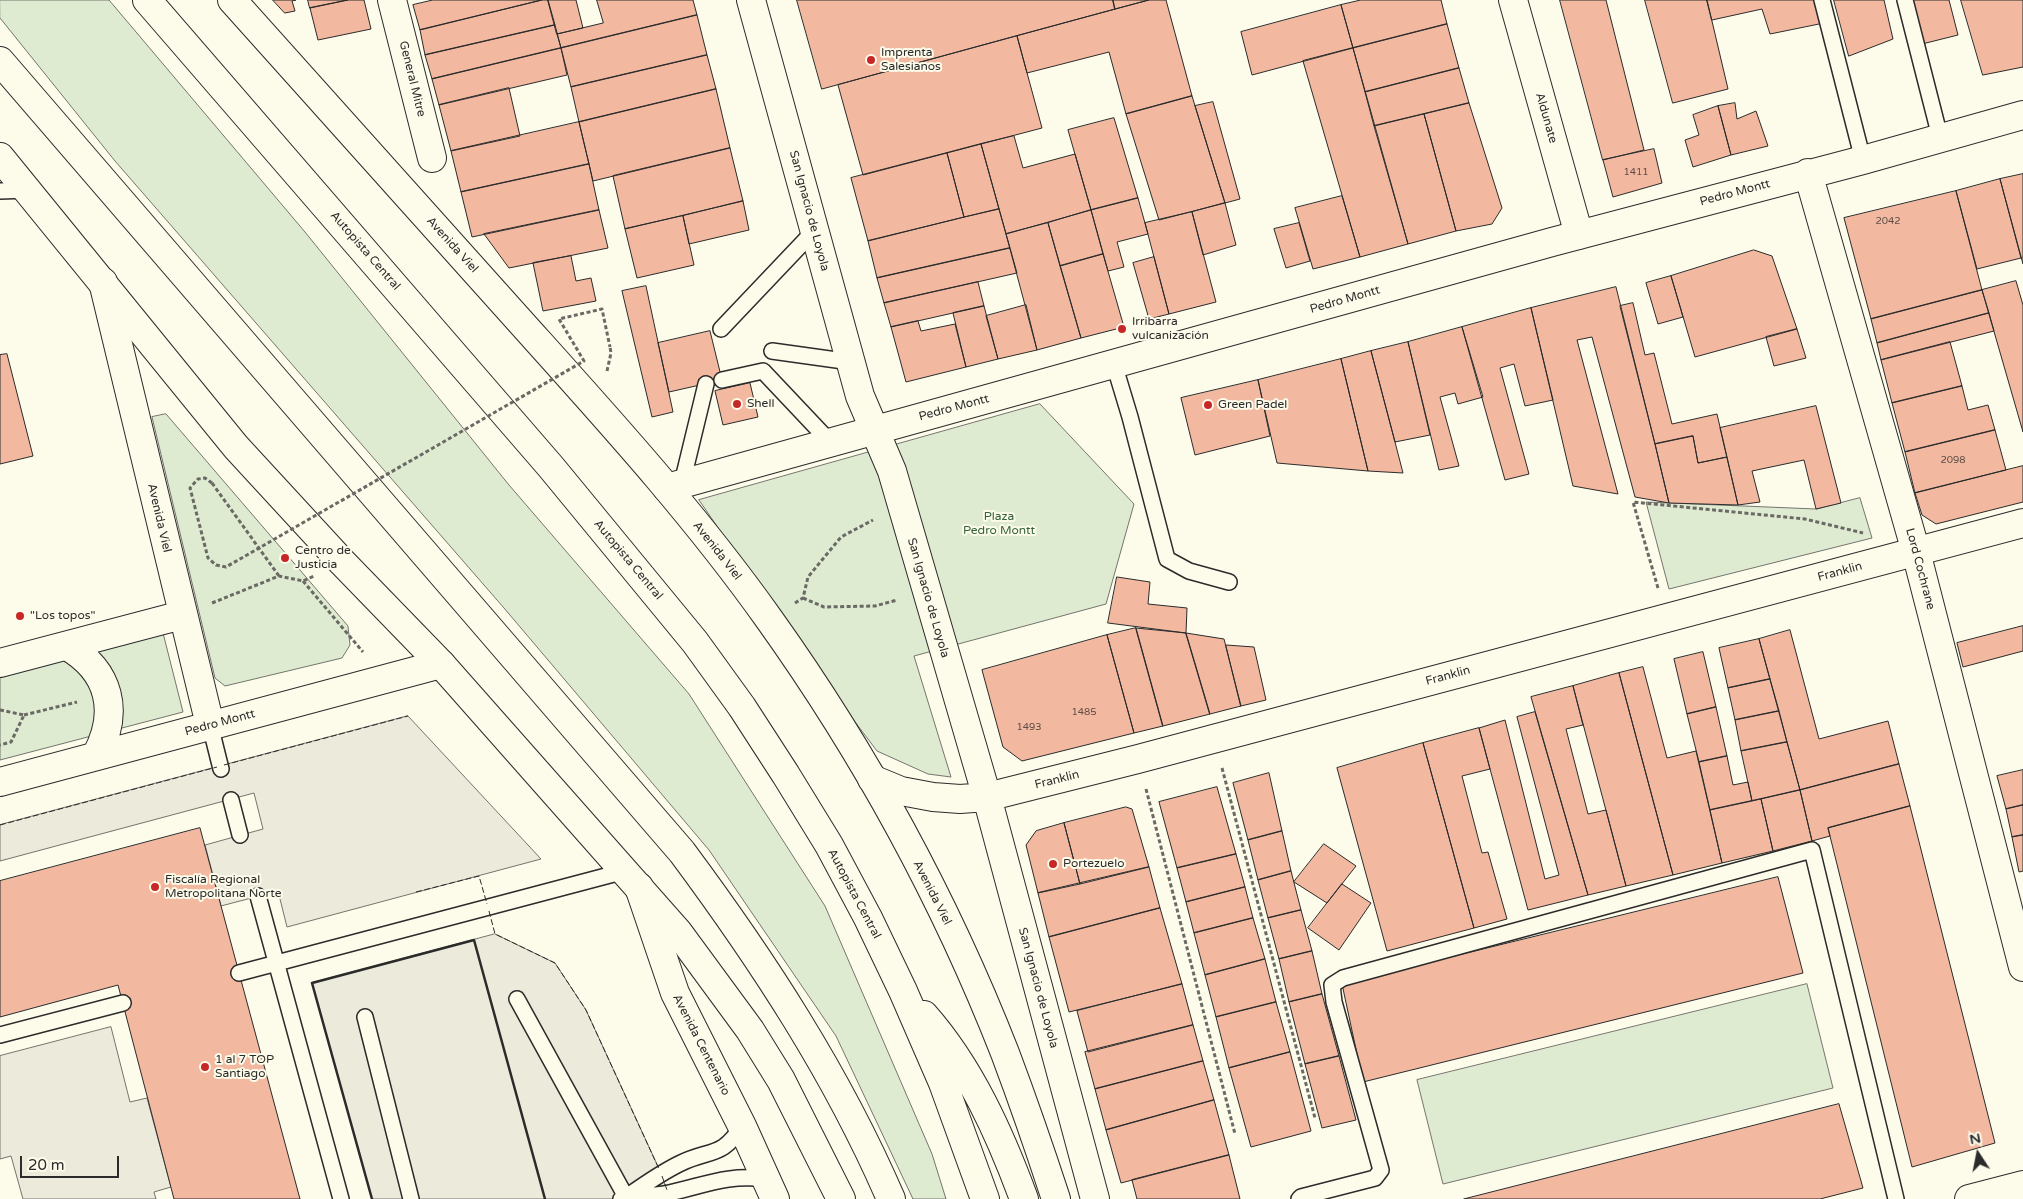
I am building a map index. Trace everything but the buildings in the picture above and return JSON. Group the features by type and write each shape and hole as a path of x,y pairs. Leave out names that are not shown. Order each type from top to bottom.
{"main road":[{"name":"Autopista Central","path":"147,0 551,467 695,642 742,708 829,845 868,918 903,991 943,1083 986,1199"},
{"name":"Avenida Viel","path":"232,0 593,402 675,485 770,620 838,722 872,779 938,902 974,978 1011,1070 1056,1199"},
{"name":"General Mitre","path":"392,0 432,158"},
{"name":"San Ignacio de Loyola","path":"751,0 860,396 892,471 987,797 1094,1199"},
{"name":"Aldunate","path":"1512,0 1579,235"},
{"path":"0,61 682,852 736,925 812,1043 846,1104 891,1199"},
{"name":"Pedro Montt","path":"675,485 1579,235 1863,160 2023,114"},
{"name":"Avenida Viel","path":"0,157 236,447 342,562 441,664 678,932 750,1030 781,1080 841,1199"},
{"name":"Lord Cochrane","path":"1808,173 1916,552 2023,967"},
{"name":"Avenida Viel","path":"103,282 210,725"},
{"name":"Franklin","path":"872,779 902,791 933,797 960,799 987,797 1214,739 2023,523"},
{"path":"0,663 182,615"},
{"path":"66,646 82,655 92,665 99,675 107,695 109,718 102,744 96,756"},
{"name":"Pedro Montt","path":"0,782 441,664"},
{"name":"Avenida Centenario","path":"632,879 675,993 742,1126 771,1189"},
{"path":"903,991 946,1044 973,1085 1010,1162 1024,1199"},
{"path":"1969,1199 2023,1185"}],"lane":[{"path":"1822,0 1863,160"},
{"path":"1905,0 1940,137"},
{"path":"0,191 28,190"},
{"path":"721,329 814,230"},
{"path":"772,351 851,362"},
{"path":"1114,364 1130,417 1167,559 1189,571 1229,582"},
{"path":"722,380 763,371 831,443"},
{"path":"675,485 706,384"},
{"path":"210,725 221,769"},
{"path":"231,800 240,835"},
{"path":"1299,1199 1375,1178 1382,1170 1334,1002 1332,985 1343,978 1812,850 1896,1199"},
{"path":"239,973 277,962 632,879"},
{"path":"258,896 341,1199"},
{"path":"517,999 625,1198"},
{"path":"0,1035 123,1003"},
{"path":"365,1018 410,1199"},
{"path":"625,1198 661,1173 683,1162 718,1151 733,1141 742,1126"},
{"path":"625,1198 668,1193 729,1177 748,1176 771,1189"}],"path":[{"path":"182,615 279,576 212,483 205,478 198,479 190,488 208,558 216,565 226,566 584,361 559,319 602,309 610,347"},
{"path":"1667,618 1634,502 1805,519 1866,533"},
{"path":"770,620 802,598 808,577 841,536 901,505"},
{"path":"303,581 386,678"},
{"path":"802,598 824,607 875,606 927,592"},
{"path":"0,710 24,715 107,695"},
{"path":"0,745 11,742 24,715"},
{"path":"1214,739 1315,1118"},
{"path":"1138,759 1235,1134"}],"green space":[{"path":"0,0 109,0 305,232 509,485 689,694 825,906 932,1154 946,1199 913,1199 836,1036 709,850 504,608 115,161 0,18"},
{"name":"Plaza Pedro Montt","path":"1040,404 1134,504 1106,604 914,656 951,777 928,774 877,751 815,669 699,500"},
{"path":"166,414 348,626 350,645 342,658 225,686 215,678 152,417"},
{"path":"1860,498 1872,538 1669,589 1646,502 1816,509"},
{"path":"162,629 183,712 0,760 0,672"},
{"path":"1807,984 1833,1088 1443,1184 1417,1080"}],"shaded area":[{"path":"408,716 541,859 287,927 278,891 221,906 205,845 263,829 254,793 0,861 0,825"},
{"path":"495,934 555,963 586,1010 661,1173 670,1199 372,1199 312,983"},
{"path":"111,1027 130,1102 147,1098 171,1187 154,1192 156,1199 23,1199 11,1156 0,1159 0,1056"}],"fence":[{"path":"224,765 408,716"},
{"path":"0,825 217,767"},
{"path":"416,892 479,876 487,904"},
{"path":"489,911 495,934 555,963 586,1010 659,1169"},
{"path":"662,1176 667,1190"}],"wall":[{"path":"372,1199 312,983 474,940 545,1199"}],"place":[{"name":"Imprenta Salesianos","path":"871,60"},
{"name":"Irribarra vulcanización","path":"1122,329"},
{"name":"Shell","path":"737,404"},
{"name":"Green Padel","path":"1208,405"},
{"name":"Centro de Justicia","path":"285,558"},
{"name":"\"Los topos\"","path":"20,616"},
{"name":"Portezuelo","path":"1053,864"},
{"name":"Fiscalía Regional Metropolitana Norte","path":"155,887"},
{"name":"1 al 7 TOP Santiago","path":"205,1067"}]}
